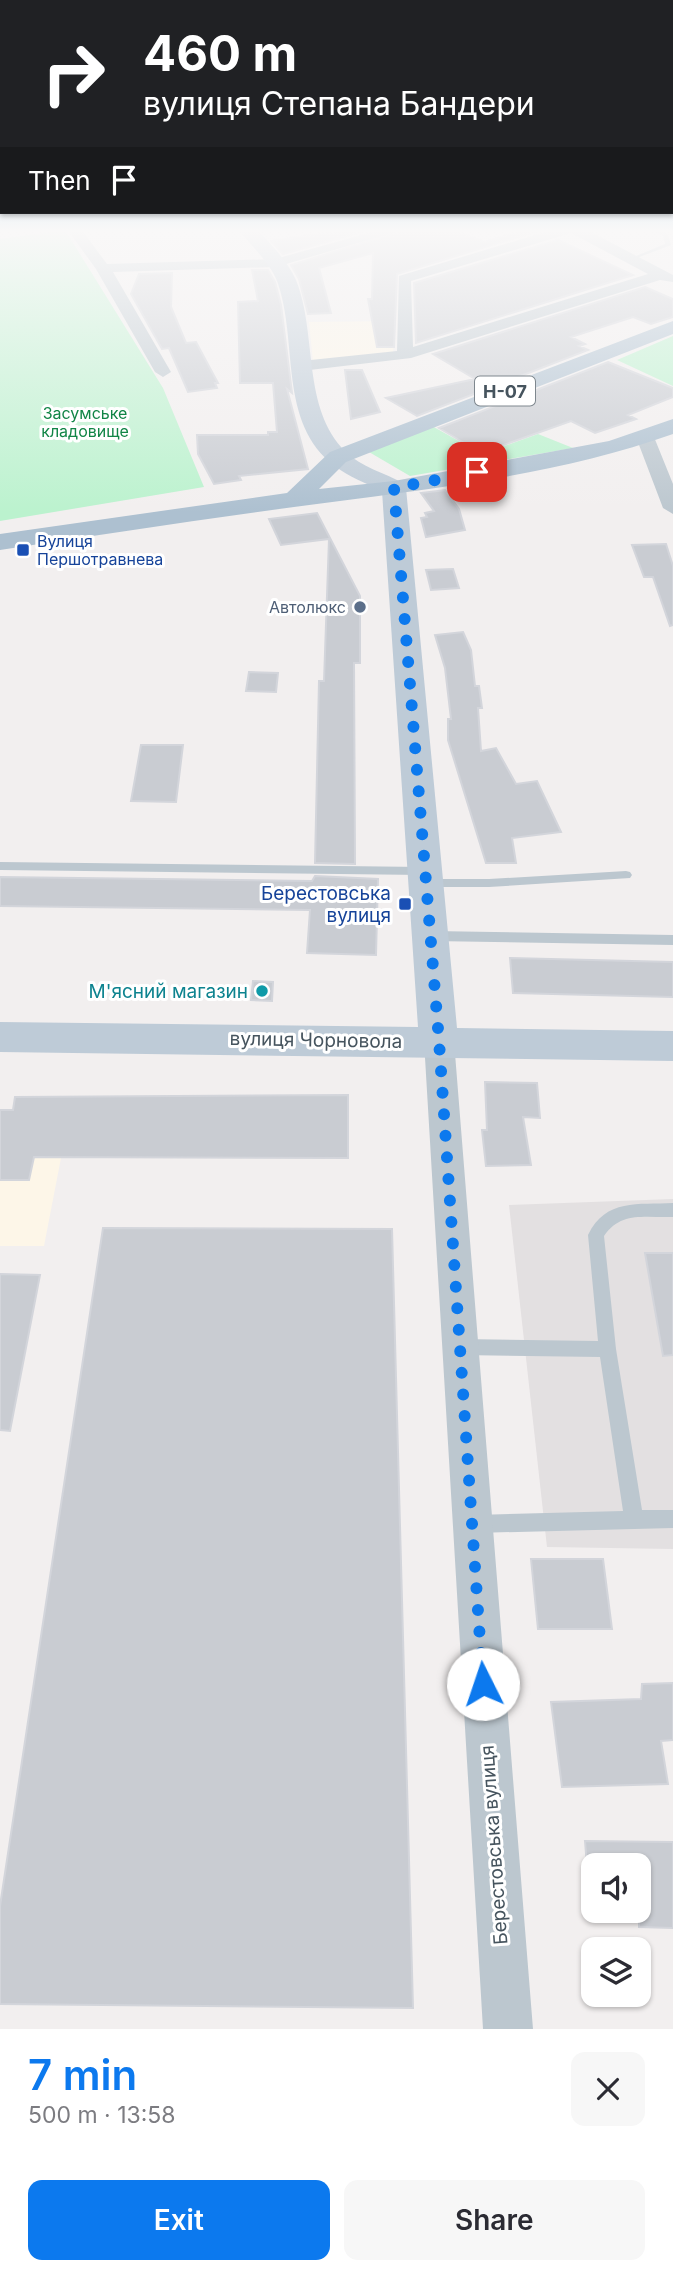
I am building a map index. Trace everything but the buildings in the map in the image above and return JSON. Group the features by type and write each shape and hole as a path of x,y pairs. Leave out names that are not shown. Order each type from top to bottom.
{"main road":[{"name":"Н-07","path":"295,499 338,457 673,327"},
{"path":"0,542 295,499 394,488 614,447 673,426"}],"street":[{"path":"135,324 163,372"},
{"path":"296,324 300,366 314,424 338,457 394,488"},
{"path":"405,324 405,355"},
{"path":"300,366 405,355 511,324"},
{"path":"645,437 673,508"},
{"name":"Берестовська вулиця","path":"394,488 439,1041 458,1347 508,2029"},
{"name":"вулиця Чорновола","path":"0,1037 673,1046"}],"lane":[{"path":"0,866 426,877 489,883 626,875"},
{"path":"431,936 673,940"},
{"path":"635,1518 607,1349 597,1235 607,1219 624,1212 673,1210"},
{"path":"458,1347 607,1349"},
{"path":"471,1525 635,1518 673,1519"}],"shaded area":[{"path":"309,324 395,324 393,354 313,362"},
{"path":"34,1157 61,1158 44,1246 0,1246 0,1180"},
{"path":"673,1199 673,1549 547,1547 509,1205"}],"green space":[{"name":"Засумське кладовище","path":"0,324 123,324 163,388 204,487 0,521"},
{"path":"673,336 673,386 617,360"},
{"path":"432,426 482,454 538,434 573,448 410,476 369,452"}],"place":[{"name":"Вулиця Першотравнева","path":"23,550"},
{"name":"Автолюкс","path":"360,607"},
{"name":"Берестовська вулиця","path":"405,904"},
{"name":"М'ясний магазин","path":"262,991"}],"route":[{"path":"477,472 394,488 439,1041 483,1684"}]}
